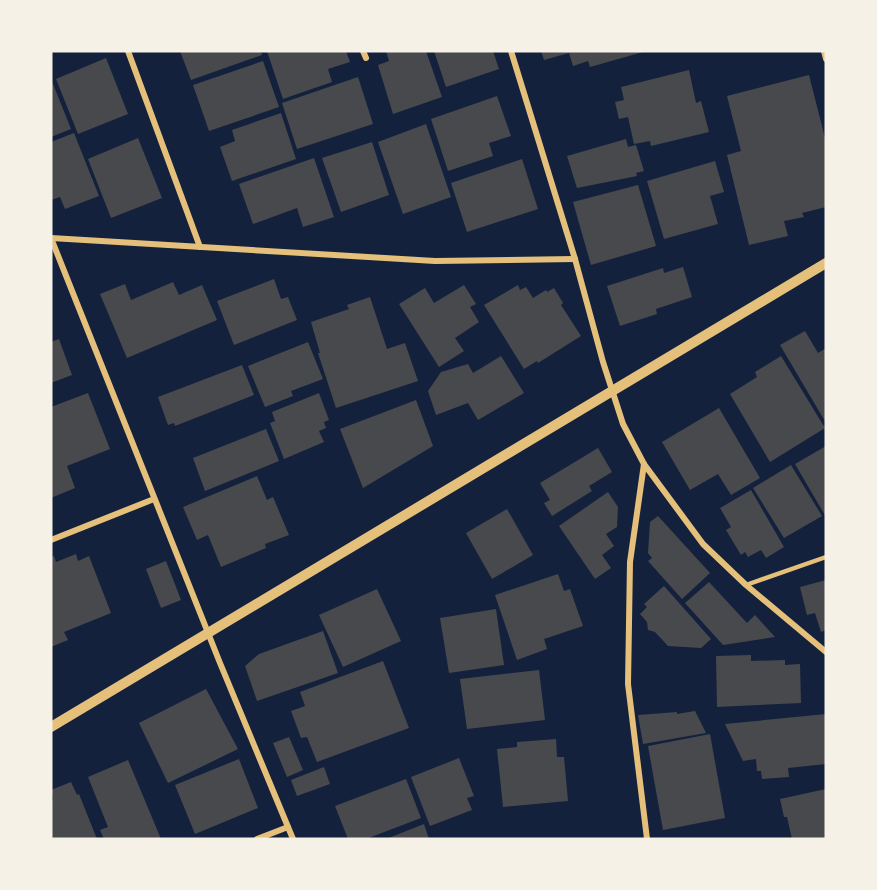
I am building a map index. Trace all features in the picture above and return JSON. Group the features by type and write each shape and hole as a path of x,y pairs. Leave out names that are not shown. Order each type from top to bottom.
{"street":[{"path":"128,51 200,247"},
{"path":"511,51 623,424 644,464 703,544 746,585 826,652"},
{"path":"824,51 826,59"},
{"path":"293,839 154,499 51,238 435,261 574,259"},
{"path":"51,727 826,263"},
{"path":"644,464 630,562 628,684 647,839"},
{"path":"51,540 154,499"},
{"path":"257,839 288,827"}],"lane":[{"path":"746,585 826,557"}],"building":[{"path":"180,51 261,51 262,55 191,80"},
{"path":"267,51 346,51 350,62 328,69 332,82 283,99"},
{"path":"386,51 426,51 442,97 393,114 378,65 389,61"},
{"path":"434,51 493,51 499,69 446,87"},
{"path":"541,51 643,52 590,67 588,61 573,66 569,53 544,60"},
{"path":"106,58 128,114 78,134 56,79"},
{"path":"263,61 279,107 209,131 193,85"},
{"path":"689,70 696,103 701,101 709,132 651,146 650,141 634,144 628,117 619,119 615,102 624,100 621,87"},
{"path":"809,75 826,142 826,207 802,213 804,217 784,221 788,236 749,245 727,155 741,151 727,96"},
{"path":"358,77 373,124 297,149 282,103"},
{"path":"51,79 71,129 51,137"},
{"path":"497,96 511,136 489,143 493,156 448,171 431,119"},
{"path":"281,113 296,159 232,181 220,147 235,141 232,130"},
{"path":"426,124 451,197 403,214 378,142"},
{"path":"74,133 99,196 65,209 60,197 51,200 51,142"},
{"path":"138,138 162,198 111,218 88,159"},
{"path":"626,139 628,147 636,145 644,171 636,173 637,176 577,188 567,156"},
{"path":"372,142 389,195 341,212 322,158"},
{"path":"314,158 334,217 303,227 297,208 253,224 239,184"},
{"path":"522,159 538,209 467,232 451,183"},
{"path":"715,161 724,192 710,196 718,224 664,239 647,181"},
{"path":"638,185 656,246 591,265 573,202"},
{"path":"683,267 692,297 656,309 657,314 620,326 607,286 663,268 664,273"},
{"path":"274,279 281,299 288,297 297,320 234,345 217,301"},
{"path":"173,282 179,295 202,285 217,320 127,358 100,294 125,284 131,300"},
{"path":"464,285 476,304 470,307 479,322 455,338 464,351 439,367 399,304 425,288 434,303"},
{"path":"518,285 520,290 526,287 533,298 554,288 563,303 561,305 581,336 538,363 537,361 524,369 484,305"},
{"path":"370,297 387,349 405,343 418,381 336,408 318,353 320,353 311,322 349,309 347,305"},
{"path":"805,331 818,353 826,348 826,423 780,345"},
{"path":"59,339 72,375 51,383 51,342"},
{"path":"308,342 323,379 291,391 293,396 265,407 248,366"},
{"path":"501,356 524,393 478,420 468,403 436,415 428,391 441,372 468,364 473,373"},
{"path":"781,356 825,428 770,462 730,394 757,377 755,372"},
{"path":"242,365 254,395 175,426 174,423 168,425 158,397"},
{"path":"88,393 110,449 67,466 75,488 51,498 51,407"},
{"path":"319,393 329,420 324,422 326,428 319,431 324,442 284,459 270,423 275,421 272,412"},
{"path":"416,400 433,446 363,488 340,429"},
{"path":"719,408 760,478 731,495 718,474 690,490 662,442"},
{"path":"266,429 279,461 205,491 193,458"},
{"path":"826,446 826,517 795,464"},
{"path":"598,448 612,472 589,486 592,491 552,516 544,503 550,500 540,483"},
{"path":"791,465 822,516 784,538 753,488"},
{"path":"257,476 267,500 273,497 289,535 265,544 266,548 221,567 208,535 197,540 183,507"},
{"path":"751,490 784,547 766,558 761,550 748,557 745,552 741,555 726,530 731,527 720,508"},
{"path":"608,492 618,507 617,527 606,534 614,546 602,555 611,568 595,579 559,526"},
{"path":"507,509 533,555 492,579 466,533"},
{"path":"658,516 710,573 682,599 648,561 652,558 648,553 650,522"},
{"path":"76,554 78,561 89,556 111,613 64,632 68,640 51,647 51,557 54,556 56,562"},
{"path":"166,561 181,600 161,608 146,569"},
{"path":"558,574 564,591 570,589 583,626 544,639 547,649 517,660 495,595"},
{"path":"826,580 826,630 821,632 815,613 807,615 800,587"},
{"path":"709,582 747,623 755,615 775,637 723,645 685,603"},
{"path":"664,586 711,639 701,648 668,646 655,632 648,630 647,622 640,614 647,607 644,604"},
{"path":"377,589 401,641 343,667 319,615"},
{"path":"496,609 504,665 449,673 440,618"},
{"path":"323,631 338,673 257,701 245,666 259,654"},
{"path":"751,655 751,661 785,660 785,665 800,664 801,703 717,707 716,656"},
{"path":"383,661 409,728 317,762 307,737 301,738 291,711 305,706 300,692"},
{"path":"539,670 545,720 467,729 460,679"},
{"path":"206,689 238,749 168,783 139,723"},
{"path":"695,711 706,733 643,744 638,715"},
{"path":"826,714 826,764 788,768 789,777 762,779 761,771 757,771 756,759 743,761 725,724"},
{"path":"710,734 725,818 663,830 648,746"},
{"path":"289,737 303,770 287,777 273,743"},
{"path":"556,739 557,757 564,757 568,801 503,807 497,749 517,747 517,742"},
{"path":"459,758 474,796 467,798 472,810 430,826 411,777"},
{"path":"239,759 258,808 195,834 175,785"},
{"path":"128,760 161,839 104,839 100,830 108,827 88,777"},
{"path":"324,767 330,784 297,796 291,780"},
{"path":"406,779 421,818 366,839 348,839 335,806"},
{"path":"71,782 77,795 79,794 97,839 51,839 51,801 53,800 51,790"},
{"path":"826,789 826,839 792,839 780,799"},
{"path":"424,824 429,839 386,839"}]}
